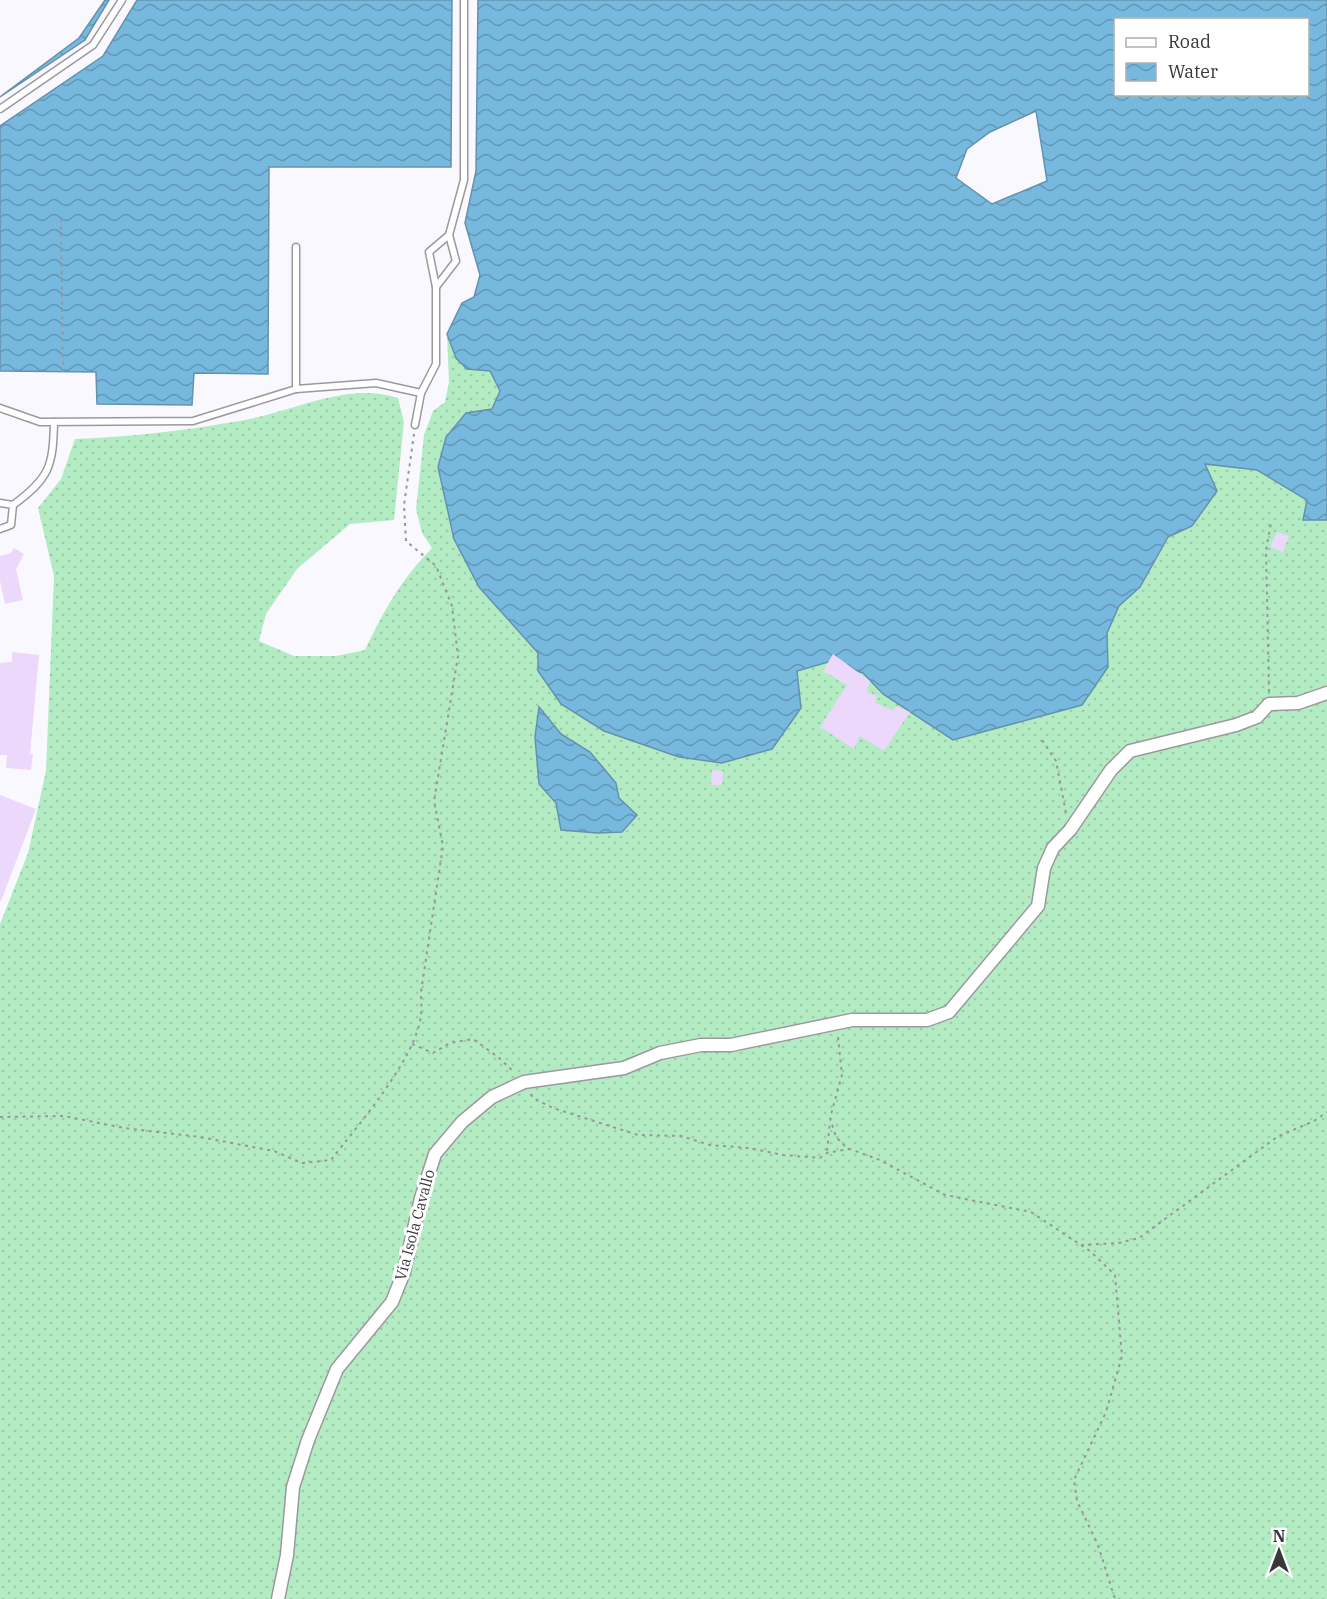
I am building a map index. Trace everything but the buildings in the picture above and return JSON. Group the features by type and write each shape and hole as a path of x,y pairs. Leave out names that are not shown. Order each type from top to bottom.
{"street":[{"path":"1269,704 1298,703 1327,693"},
{"name":"Via Isola Cavallo","path":"278,1599 287,1556 293,1487 308,1440 336,1370 392,1302 404,1272 421,1198 435,1154 462,1122 492,1096 524,1082 624,1068 660,1053 701,1046 731,1046 852,1020 927,1020 949,1012 1038,906 1044,868 1053,848 1070,830 1110,770 1130,751 1157,742 1236,725 1257,717 1269,704"}],"lane":[{"path":"0,109 93,45 122,0"},
{"path":"436,287 456,261 449,236 464,180 464,0"},
{"path":"415,425 421,393 436,364 436,287 429,252 449,236"},
{"path":"296,247 296,389"},
{"path":"0,408 40,422 193,421 296,389 376,383 421,393"},
{"path":"0,503 13,505 35,489 46,477 53,453 54,422"},
{"path":"0,529 11,525 13,505"}],"path":[{"path":"61,219 63,372"},
{"path":"0,1117 64,1116 124,1128 200,1137 274,1151 302,1163 331,1160 383,1091 412,1044 421,1016 421,992 443,846 434,801 458,656 452,606 436,566 406,541 404,505 415,425"},
{"path":"1269,704 1266,550 1270,523"},
{"path":"1042,740 1056,761 1070,830"},
{"path":"827,1153 830,1118 842,1075 835,1024"},
{"path":"412,1044 433,1053 450,1043 473,1039 498,1056 524,1082 533,1098 638,1135 681,1136 710,1145 820,1158 827,1153 851,1149"},
{"path":"1081,1245 1119,1243 1138,1238 1277,1137 1314,1121 1327,1112"},
{"path":"830,1118 836,1137 851,1149 880,1160 945,1195 1031,1212 1081,1245 1107,1265 1115,1275 1122,1356 1106,1412 1074,1480 1077,1501 1098,1545 1115,1599"}],"green space":[{"path":"447,334 456,358 467,369 490,371 500,391 492,409 466,413 479,587 538,653 538,671 801,708 797,671 828,662 863,673 883,694 953,740 1082,705 1108,667 1107,633 1119,606 1140,587 1168,537 1192,526 1205,464 1257,470 1307,500 1303,520 1327,520 1327,1599 0,1599 0,924 28,853 46,771 54,576 38,508 61,479 75,439 139,435 224,424 341,395 380,394 398,398 404,422 394,520 350,524 297,569 266,614 259,641 294,656 336,656 365,650 394,596 432,548 422,533 416,509 424,435 433,411 445,402 449,382"}],"water":[{"path":"105,0 109,0 85,40 0,97 79,38"},
{"path":"137,0 452,0 451,167 269,167 268,374 194,373 192,405 97,404 96,372 0,371 0,126 103,56"},
{"path":"478,0 1327,0 1327,520 1303,520 1307,500 1257,470 1205,464 1217,491 1192,526 1168,537 1140,587 1119,606 1107,633 1108,667 1082,705 953,740 883,694 863,673 828,662 797,671 801,708 772,749 722,763 679,757 604,731 561,704 538,671 538,653 479,587 454,539 438,467 446,437 466,413 492,409 500,391 490,371 467,369 456,358 447,334 462,303 474,297 480,275 465,223 476,171","holes":["1036,111 1047,181 992,204 956,178 967,149 990,132"]},
{"path":"539,707 561,734 590,752 616,783 619,798 637,815 622,832 597,833 561,830 556,803 539,784 535,737"}]}
